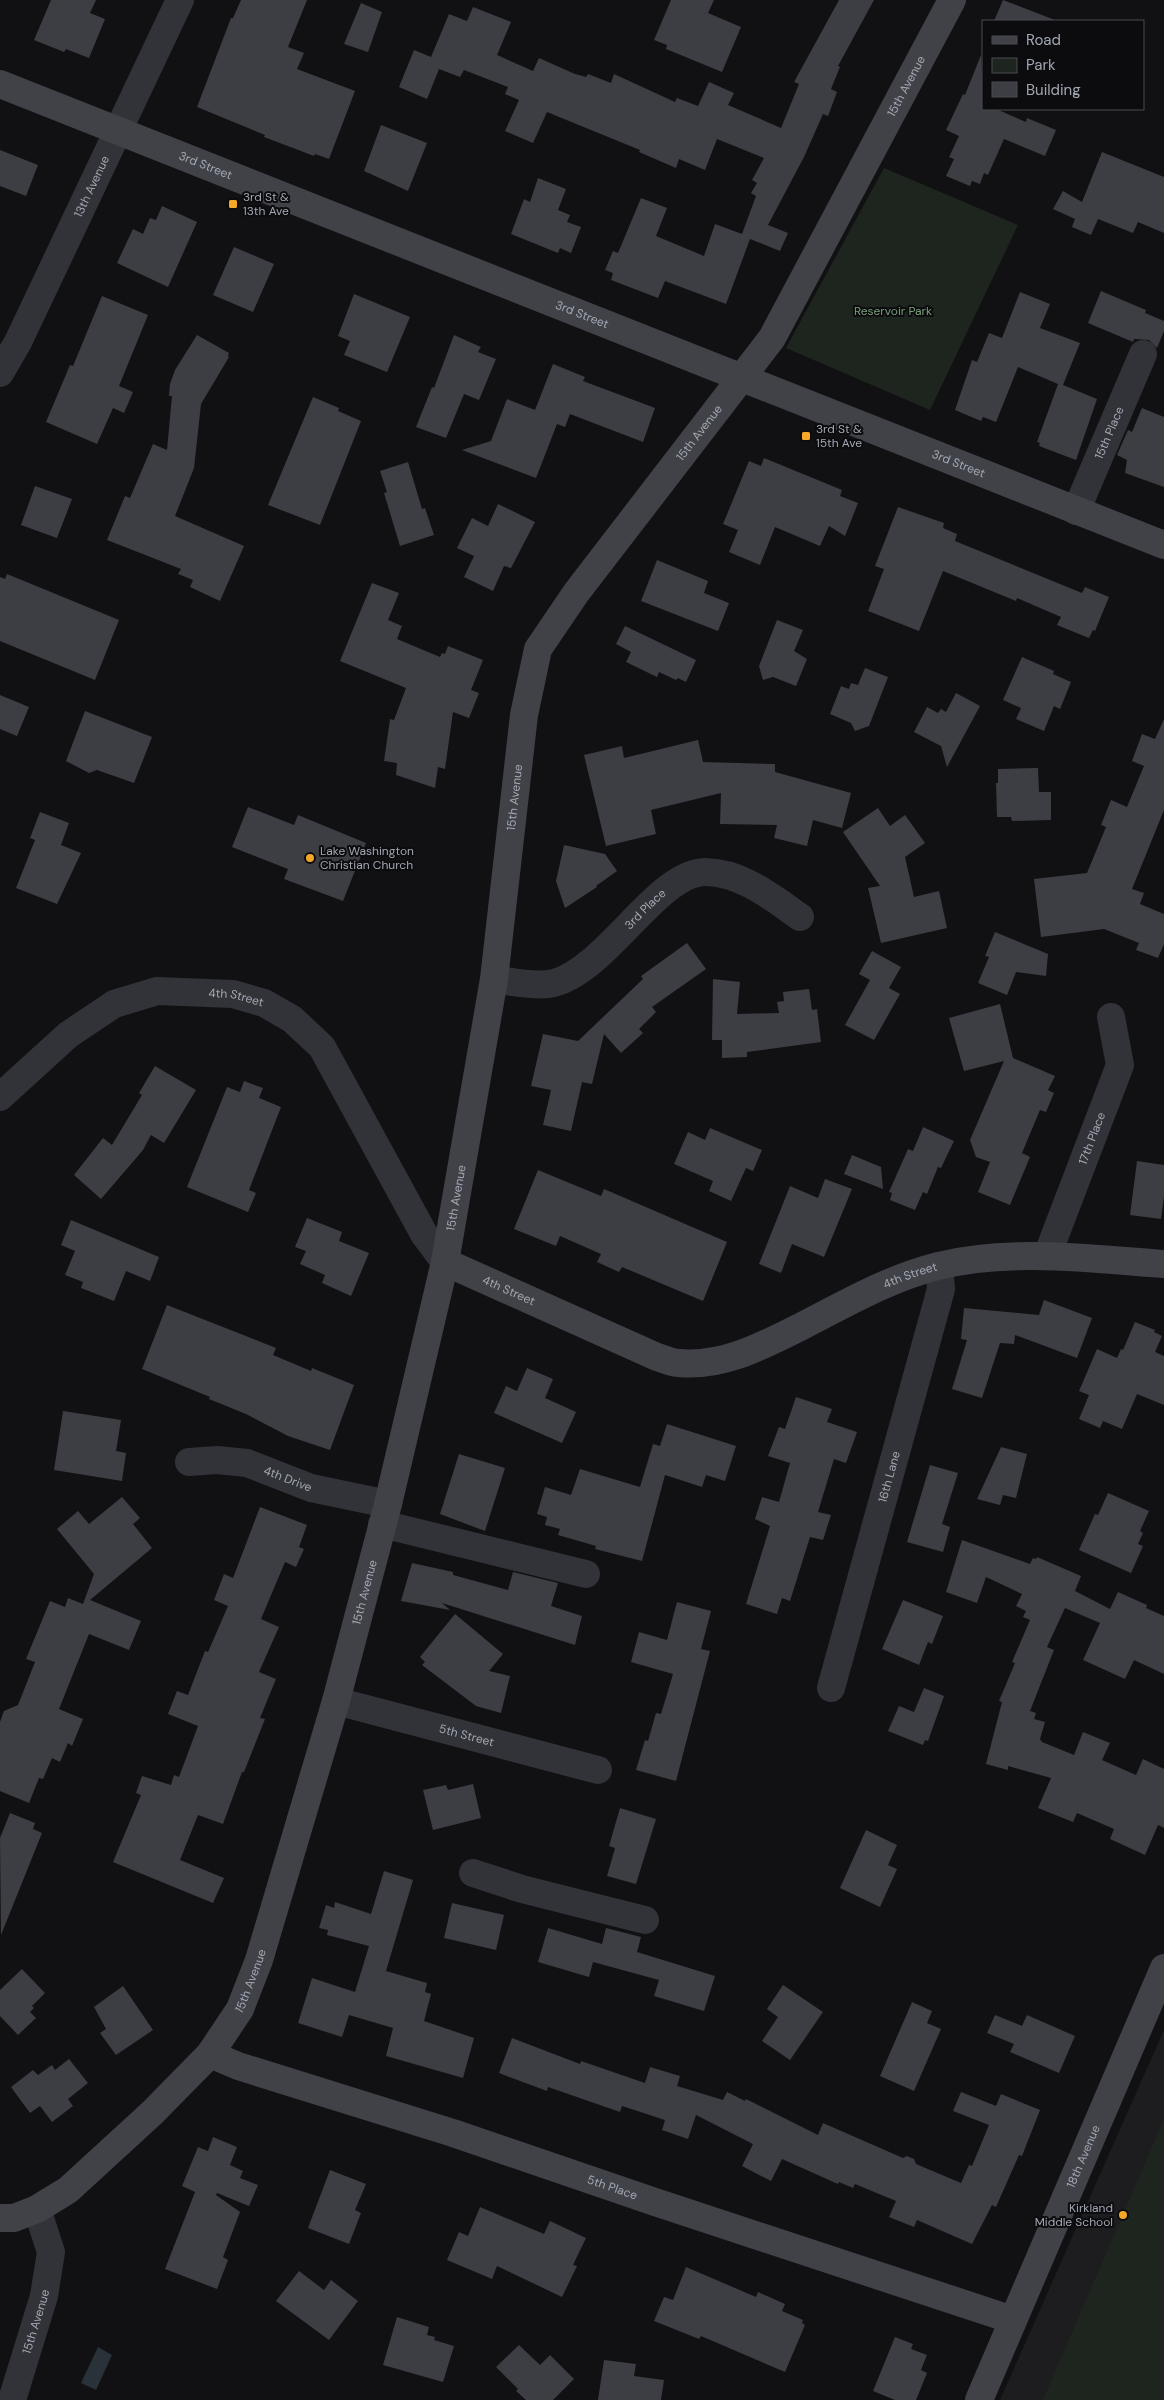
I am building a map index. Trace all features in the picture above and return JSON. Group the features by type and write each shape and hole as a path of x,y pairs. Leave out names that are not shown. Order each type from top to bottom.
{"street":[{"name":"13th Avenue","path":"0,373 18,342 180,0"},
{"name":"15th Avenue","path":"12,2400 44,2296 51,2252 37,2209 68,2190 152,2112 210,2054 240,2009 259,1960 336,1701 385,1514 445,1262 494,979 524,715 538,649 576,592 772,338 952,0"},
{"name":"3rd Street","path":"0,84 1164,546"},
{"name":"15th Place","path":"1076,510 1143,354"},
{"name":"3rd Place","path":"494,979 512,983 553,984 583,970 677,880 705,872 734,878 761,890 800,918"},
{"name":"4th Street","path":"0,1097 68,1035 114,1004 157,991 233,994 264,1003 292,1019 322,1047 424,1234 445,1262 657,1357 678,1363 714,1362 754,1350 883,1285 938,1266 998,1258 1047,1256 1164,1264"},
{"name":"17th Place","path":"1047,1256 1120,1065 1111,1017"},
{"name":"16th Lane","path":"831,1688 941,1290 938,1266"},
{"name":"4th Drive","path":"189,1462 217,1460 247,1463 385,1514 586,1574"},
{"name":"5th Street","path":"336,1701 598,1770"},
{"path":"474,1873 522,1889 646,1920"},
{"name":"18th Avenue","path":"978,2400 1164,1968"},
{"name":"5th Place","path":"210,2054 238,2066 452,2133 1013,2320"},
{"path":"0,2218 14,2218 37,2209"}],"shaded area":[{"name":"Kirkland Middle School","path":"1164,2030 1164,2400 1000,2400"},
{"path":"98,2347 112,2355 96,2390 81,2383"}],"green space":[{"name":"Reservoir Park","path":"884,168 1018,225 930,410 786,348"},
{"path":"1164,2119 1164,2400 1043,2400"}],"building":[{"path":"51,0 96,0 90,13 105,19 89,58 66,49 64,52 34,40"},
{"path":"241,0 307,0 288,47 304,53 297,69 355,91 329,159 315,154 314,156 264,137 265,135 197,107 231,18 233,18"},
{"path":"671,0 714,0 708,13 741,27 722,72 666,49 667,45 654,40"},
{"path":"839,0 874,0 838,66 840,67 831,89 837,92 828,116 823,114 804,157 768,225 788,233 780,251 750,239 726,304 665,281 658,298 611,280 613,273 605,270 613,251 618,253 641,198 667,208 656,236 704,256 715,224 742,234 756,196 751,193 757,183 752,180 764,158 717,139 705,170 679,159 676,168 639,152 640,150 547,112 533,143 505,131 519,100 505,94 508,87 464,70 460,77 439,69 427,99 399,87 414,50 431,57 449,14 467,21 473,7 511,22 497,55 533,71 539,58 575,74 586,77 588,74 611,83 614,74 675,102 677,98 698,106 709,82 734,93 728,105 781,128 799,84 794,82"},
{"path":"1003,0 1055,20 994,20"},
{"path":"361,3 382,12 368,52 344,44"},
{"path":"981,55 982,110 998,110 1026,122 1027,118 1056,130 1045,156 1004,139 988,175 984,173 980,184 972,181 970,186 946,176 954,159 949,157 959,136 946,130 963,94 965,95"},
{"path":"381,125 427,143 408,191 364,171"},
{"path":"0,150 38,165 26,196 0,186"},
{"path":"1102,152 1164,177 1164,233 1138,222 1133,233 1098,219 1091,235 1072,227 1075,219 1053,209 1063,191 1082,202"},
{"path":"538,178 566,189 558,210 570,215 567,222 581,227 571,253 560,248 558,253 511,234 524,199 530,202"},
{"path":"162,206 197,222 168,287 117,263 133,229 143,234 150,218 156,220"},
{"path":"234,247 274,264 253,312 213,295"},
{"path":"1101,291 1146,310 1145,313 1164,321 1164,331 1157,348 1149,340 1134,339 1133,342 1088,323"},
{"path":"1020,292 1050,304 1040,328 1080,343 1063,385 1097,399 1076,460 1039,446 1040,443 1037,442 1058,384 1018,367 996,422 983,417 981,421 955,410 972,360 977,362 989,333 1002,338"},
{"path":"354,294 410,317 387,372 344,355 350,341 338,336"},
{"path":"102,296 148,315 119,386 133,392 124,413 113,408 97,444 46,422 70,365 73,366"},
{"path":"197,335 229,353 229,357 201,404 194,468 175,516 244,546 220,601 190,587 193,580 178,574 181,569 107,540 125,496 130,498 153,444 167,450 172,396 169,396 170,384 175,370"},
{"path":"454,335 481,347 478,352 496,359 479,400 464,394 446,438 416,427 432,387 434,388"},
{"path":"553,364 585,377 583,381 655,408 643,442 570,414 565,427 557,424 536,478 462,450 491,441 507,399 535,410"},
{"path":"313,397 339,408 338,411 361,421 320,525 268,505"},
{"path":"1142,408 1164,417 1164,487 1125,473 1127,460 1117,455 1128,430 1132,432"},
{"path":"764,458 842,490 840,496 858,503 845,536 829,526 820,546 775,527 760,565 729,552 738,530 723,524 749,461 761,466"},
{"path":"408,462 422,509 425,508 434,535 400,546 384,493 387,492 380,471"},
{"path":"35,486 72,499 57,538 21,525"},
{"path":"498,504 535,522 511,568 504,566 493,591 464,577 474,556 457,548 472,518 488,526"},
{"path":"898,507 944,523 943,528 957,534 955,541 1082,593 1085,587 1109,597 1095,631 1093,630 1089,638 1057,625 1061,617 1017,598 1016,601 943,571 919,631 868,611 884,569 875,566"},
{"path":"657,560 708,581 704,593 729,603 718,631 641,601"},
{"path":"7,574 119,620 95,680 0,641 0,577 5,579"},
{"path":"372,583 399,593 388,620 402,626 397,639 440,657 442,653 445,654 448,646 483,660 471,690 479,693 469,718 453,712 445,769 438,767 435,788 396,775 397,763 384,761 390,719 394,720 406,688 340,661"},
{"path":"777,620 803,630 794,651 807,659 796,686 773,677 763,680 759,666"},
{"path":"625,626 696,660 686,682 678,678 676,680 659,672 657,677 626,662 631,652 616,644"},
{"path":"1022,657 1054,671 1053,674 1071,682 1060,709 1054,706 1044,731 1016,719 1021,708 1003,700"},
{"path":"865,668 888,677 869,726 855,731 851,723 830,714 841,686 849,689 851,683 858,685"},
{"path":"956,693 980,706 947,767 941,746 914,732 927,707 938,713 941,709 946,712"},
{"path":"0,695 29,707 17,736 0,729"},
{"path":"85,711 152,737 134,783 97,770 89,773 66,761"},
{"path":"1164,719 1164,810 1132,889 1144,893 1140,904 1164,914 1164,944 1158,958 1136,950 1139,943 1104,929 1041,937 1034,879 1087,873 1106,827 1101,825 1111,800 1127,807 1144,766 1132,761 1142,734 1155,739"},
{"path":"698,740 703,762 775,764 775,772 851,793 842,828 813,820 807,846 774,838 777,825 720,824 721,793 651,810 656,834 606,846 584,755 622,746 624,758"},
{"path":"1038,768 1039,792 1051,792 1051,820 1012,821 1011,817 997,817 996,783 998,783 998,769"},
{"name":"Lake Washington Christian Church","path":"248,807 294,825 298,815 366,843 343,901 284,879 288,869 232,847"},
{"path":"878,808 890,826 905,815 925,843 905,857 914,897 939,891 947,928 881,943 868,888 880,886 843,832"},
{"path":"40,812 69,823 61,845 81,853 57,904 16,888 35,840 30,838"},
{"path":"564,845 605,854 617,871 565,908 556,881"},
{"path":"995,932 1048,954 1046,976 1016,972 1007,995 978,983 989,957 985,956"},
{"path":"687,943 706,969 652,1007 656,1012 639,1029 643,1033 621,1053 604,1034 592,1084 582,1082 571,1131 543,1125 551,1090 531,1086 543,1034 578,1041 643,979 641,976"},
{"path":"872,951 901,967 889,988 900,994 874,1040 845,1025 870,980 859,974"},
{"path":"713,979 740,982 737,1014 779,1013 777,1002 784,1001 783,992 809,989 812,1010 817,1009 821,1042 747,1052 747,1057 722,1058 722,1040 712,1040"},
{"path":"1000,1004 1013,1058 1055,1076 1048,1090 1054,1093 1046,1112 1040,1110 1022,1153 1030,1157 1010,1205 978,1192 990,1162 976,1157 970,1140 1004,1061 964,1071 949,1018"},
{"path":"155,1066 196,1090 164,1143 151,1135 143,1150 101,1199 74,1175 103,1138 112,1145 142,1095 139,1093"},
{"path":"244,1081 263,1088 259,1098 281,1107 249,1190 256,1193 248,1212 187,1187 227,1087 240,1092"},
{"path":"923,1127 954,1141 941,1168 938,1167 927,1194 923,1192 915,1210 890,1200 892,1193 889,1192 908,1149 913,1151"},
{"path":"710,1128 762,1150 753,1171 746,1168 731,1201 709,1191 713,1181 674,1164 688,1132 705,1140"},
{"path":"852,1155 881,1167 883,1189 844,1174"},
{"path":"1137,1161 1164,1165 1164,1196 1161,1219 1130,1215"},
{"path":"538,1170 601,1196 604,1189 727,1242 703,1301 622,1267 619,1272 597,1262 601,1254 560,1236 556,1246 514,1229"},
{"path":"825,1179 852,1189 824,1257 792,1244 781,1273 759,1264 790,1186 818,1198"},
{"path":"307,1218 342,1232 339,1241 369,1253 351,1296 322,1283 325,1275 300,1264 306,1251 295,1247"},
{"path":"71,1220 159,1257 150,1281 126,1271 114,1301 81,1288 83,1282 65,1275 75,1251 61,1245"},
{"path":"1044,1300 1092,1318 1077,1358 1015,1335 1014,1344 1000,1343 982,1398 952,1389 967,1340 961,1339 964,1308 1039,1315"},
{"path":"167,1305 276,1348 273,1355 311,1371 312,1368 354,1385 330,1450 288,1436 246,1414 209,1399 210,1397 142,1369"},
{"path":"1135,1322 1155,1330 1154,1332 1162,1336 1155,1352 1164,1356 1164,1405 1137,1394 1122,1429 1103,1421 1100,1428 1079,1419 1089,1395 1079,1391 1097,1349 1117,1358 1121,1349 1123,1350"},
{"path":"527,1368 553,1379 545,1398 576,1412 562,1443 494,1413 506,1386 517,1391"},
{"path":"796,1397 832,1409 827,1422 857,1432 846,1463 834,1459 818,1512 831,1515 823,1540 810,1537 790,1601 782,1598 777,1614 746,1604 770,1526 755,1519 762,1497 779,1502 790,1463 768,1456 779,1427 785,1429"},
{"path":"63,1411 121,1420 116,1451 126,1453 122,1481 54,1470"},
{"path":"667,1424 736,1446 725,1481 706,1475 702,1487 665,1475 642,1561 595,1549 596,1546 558,1535 560,1529 545,1525 547,1517 537,1514 545,1487 571,1495 580,1469 640,1487 653,1444 660,1446"},
{"path":"1001,1447 1027,1454 1016,1498 1003,1495 1000,1505 977,1499"},
{"path":"459,1454 505,1468 485,1531 440,1514"},
{"path":"930,1465 958,1473 942,1524 950,1527 943,1552 907,1542"},
{"path":"1108,1493 1149,1511 1140,1531 1143,1533 1138,1544 1143,1546 1131,1573 1079,1550 1095,1514 1098,1515"},
{"path":"122,1497 140,1518 133,1524 152,1548 90,1600 141,1621 129,1650 89,1634 59,1709 83,1719 72,1746 68,1743 60,1762 52,1758 43,1779 39,1778 29,1803 0,1791 0,1722 4,1711 18,1705 35,1662 26,1659 50,1601 65,1607 68,1598 83,1604 94,1574 57,1529 78,1511 89,1524"},
{"path":"260,1507 307,1525 299,1547 304,1549 296,1567 285,1562 261,1619 279,1627 259,1672 276,1679 260,1718 265,1719 244,1772 242,1772 223,1824 198,1815 180,1860 224,1878 213,1903 113,1862 141,1795 136,1793 142,1776 171,1785 174,1775 179,1777 198,1726 168,1714 177,1691 188,1695 205,1651 208,1652 228,1606 214,1600 224,1574 233,1578"},
{"path":"962,1540 1030,1564 1033,1558 1036,1559 1037,1557 1081,1576 1075,1591 1110,1609 1118,1592 1147,1605 1146,1608 1164,1616 1164,1674 1134,1660 1125,1679 1083,1660 1100,1623 1065,1608 1047,1647 1054,1650 1030,1711 1036,1713 1034,1719 1045,1722 1040,1739 1042,1742 1074,1755 1083,1732 1110,1743 1102,1760 1136,1775 1143,1759 1164,1769 1164,1828 1158,1825 1145,1855 1110,1839 1114,1829 1077,1813 1073,1822 1038,1808 1051,1778 1008,1766 1008,1770 986,1764 1002,1702 999,1701 1015,1663 1012,1662 1030,1620 1023,1617 1026,1611 1016,1606 1022,1594 986,1577 977,1603 946,1592"},
{"path":"412,1563 453,1572 453,1575 508,1590 513,1572 558,1583 551,1606 582,1616 575,1645 442,1603 450,1610 401,1601"},
{"path":"903,1600 943,1616 932,1644 928,1642 919,1665 882,1649"},
{"path":"677,1602 711,1611 701,1649 710,1651 676,1781 636,1770 645,1740 648,1741 656,1713 661,1714 673,1674 631,1662 639,1632 667,1640"},
{"path":"455,1614 503,1654 489,1671 510,1676 501,1713 476,1706 422,1665 425,1662 420,1657"},
{"path":"924,1688 944,1696 928,1741 925,1740 923,1745 888,1731 899,1706 914,1712"},
{"path":"473,1784 481,1818 433,1830 423,1790 446,1785 448,1790"},
{"path":"620,1808 656,1819 636,1884 607,1876 615,1848 609,1846"},
{"path":"10,1813 35,1823 33,1829 42,1833 1,1935 0,1838"},
{"path":"866,1830 897,1845 888,1865 897,1869 880,1907 840,1888"},
{"path":"384,1871 413,1880 386,1971 427,1983 425,1992 431,1994 424,2021 474,2038 463,2078 386,2056 393,2028 349,2015 342,2037 298,2023 312,1978 355,1992 369,1946 327,1935 328,1930 319,1928 326,1905 334,1908 335,1902 371,1914"},
{"path":"452,1903 504,1915 496,1950 444,1938"},
{"path":"548,1928 602,1944 606,1928 641,1937 637,1952 715,1976 704,2011 654,1996 659,1980 593,1962 589,1977 538,1962"},
{"path":"22,1969 45,1993 32,2006 34,2008 30,2012 36,2018 18,2035 0,2016 0,1990"},
{"path":"783,1985 823,2012 790,2060 762,2041 778,2017 767,2009"},
{"path":"123,1986 153,2030 116,2055 100,2033 106,2029 94,2007"},
{"path":"912,2002 932,2011 927,2023 941,2029 914,2091 880,2076"},
{"path":"995,2015 1022,2026 1027,2015 1075,2036 1059,2073 1010,2052 1014,2044 987,2033"},
{"path":"512,2038 580,2064 581,2061 645,2083 650,2067 680,2076 677,2086 723,2100 727,2092 745,2101 746,2099 818,2135 823,2123 903,2158 907,2156 914,2159 916,2164 961,2183 969,2165 972,2166 989,2125 953,2111 961,2092 996,2106 1001,2094 1040,2110 1022,2156 1019,2155 996,2207 992,2205 972,2244 917,2220 914,2227 889,2217 896,2201 855,2184 853,2188 839,2182 838,2184 782,2159 771,2181 742,2166 753,2144 696,2115 688,2139 662,2130 665,2120 622,2106 620,2112 548,2087 547,2091 499,2073"},
{"path":"69,2059 88,2083 68,2099 73,2106 52,2122 40,2106 30,2113 11,2087 33,2070 38,2075 52,2065 55,2070"},
{"path":"213,2137 237,2147 230,2165 243,2171 240,2178 258,2185 249,2206 217,2193 216,2195 240,2212 223,2257 228,2260 217,2289 165,2269 195,2192 182,2186 198,2147 208,2151"},
{"path":"330,2170 366,2184 355,2210 361,2213 349,2244 308,2228"},
{"path":"480,2207 544,2234 550,2221 586,2238 573,2265 577,2266 562,2297 497,2266 492,2279 447,2260 459,2232 468,2236"},
{"path":"686,2267 756,2297 758,2292 785,2304 782,2311 803,2320 802,2323 805,2325 785,2372 701,2336 699,2339 654,2321 664,2297 673,2300"},
{"path":"299,2271 324,2290 331,2280 358,2301 329,2340 276,2301"},
{"path":"397,2317 429,2327 427,2335 435,2337 434,2340 454,2346 443,2382 383,2365"},
{"path":"895,2337 913,2344 911,2349 927,2355 921,2370 927,2373 916,2400 895,2400 873,2391"},
{"path":"519,2345 540,2365 550,2355 574,2379 553,2400 526,2400 496,2367"},
{"path":"604,2360 636,2364 634,2376 664,2380 661,2400 598,2400"}],"place":[{"name":"3rd St & 13th Ave","path":"233,204"},
{"name":"3rd St & 15th Ave","path":"806,436"},
{"name":"Lake Washington Christian Church","path":"310,858"},
{"name":"Kirkland Middle School","path":"1123,2215"}]}
